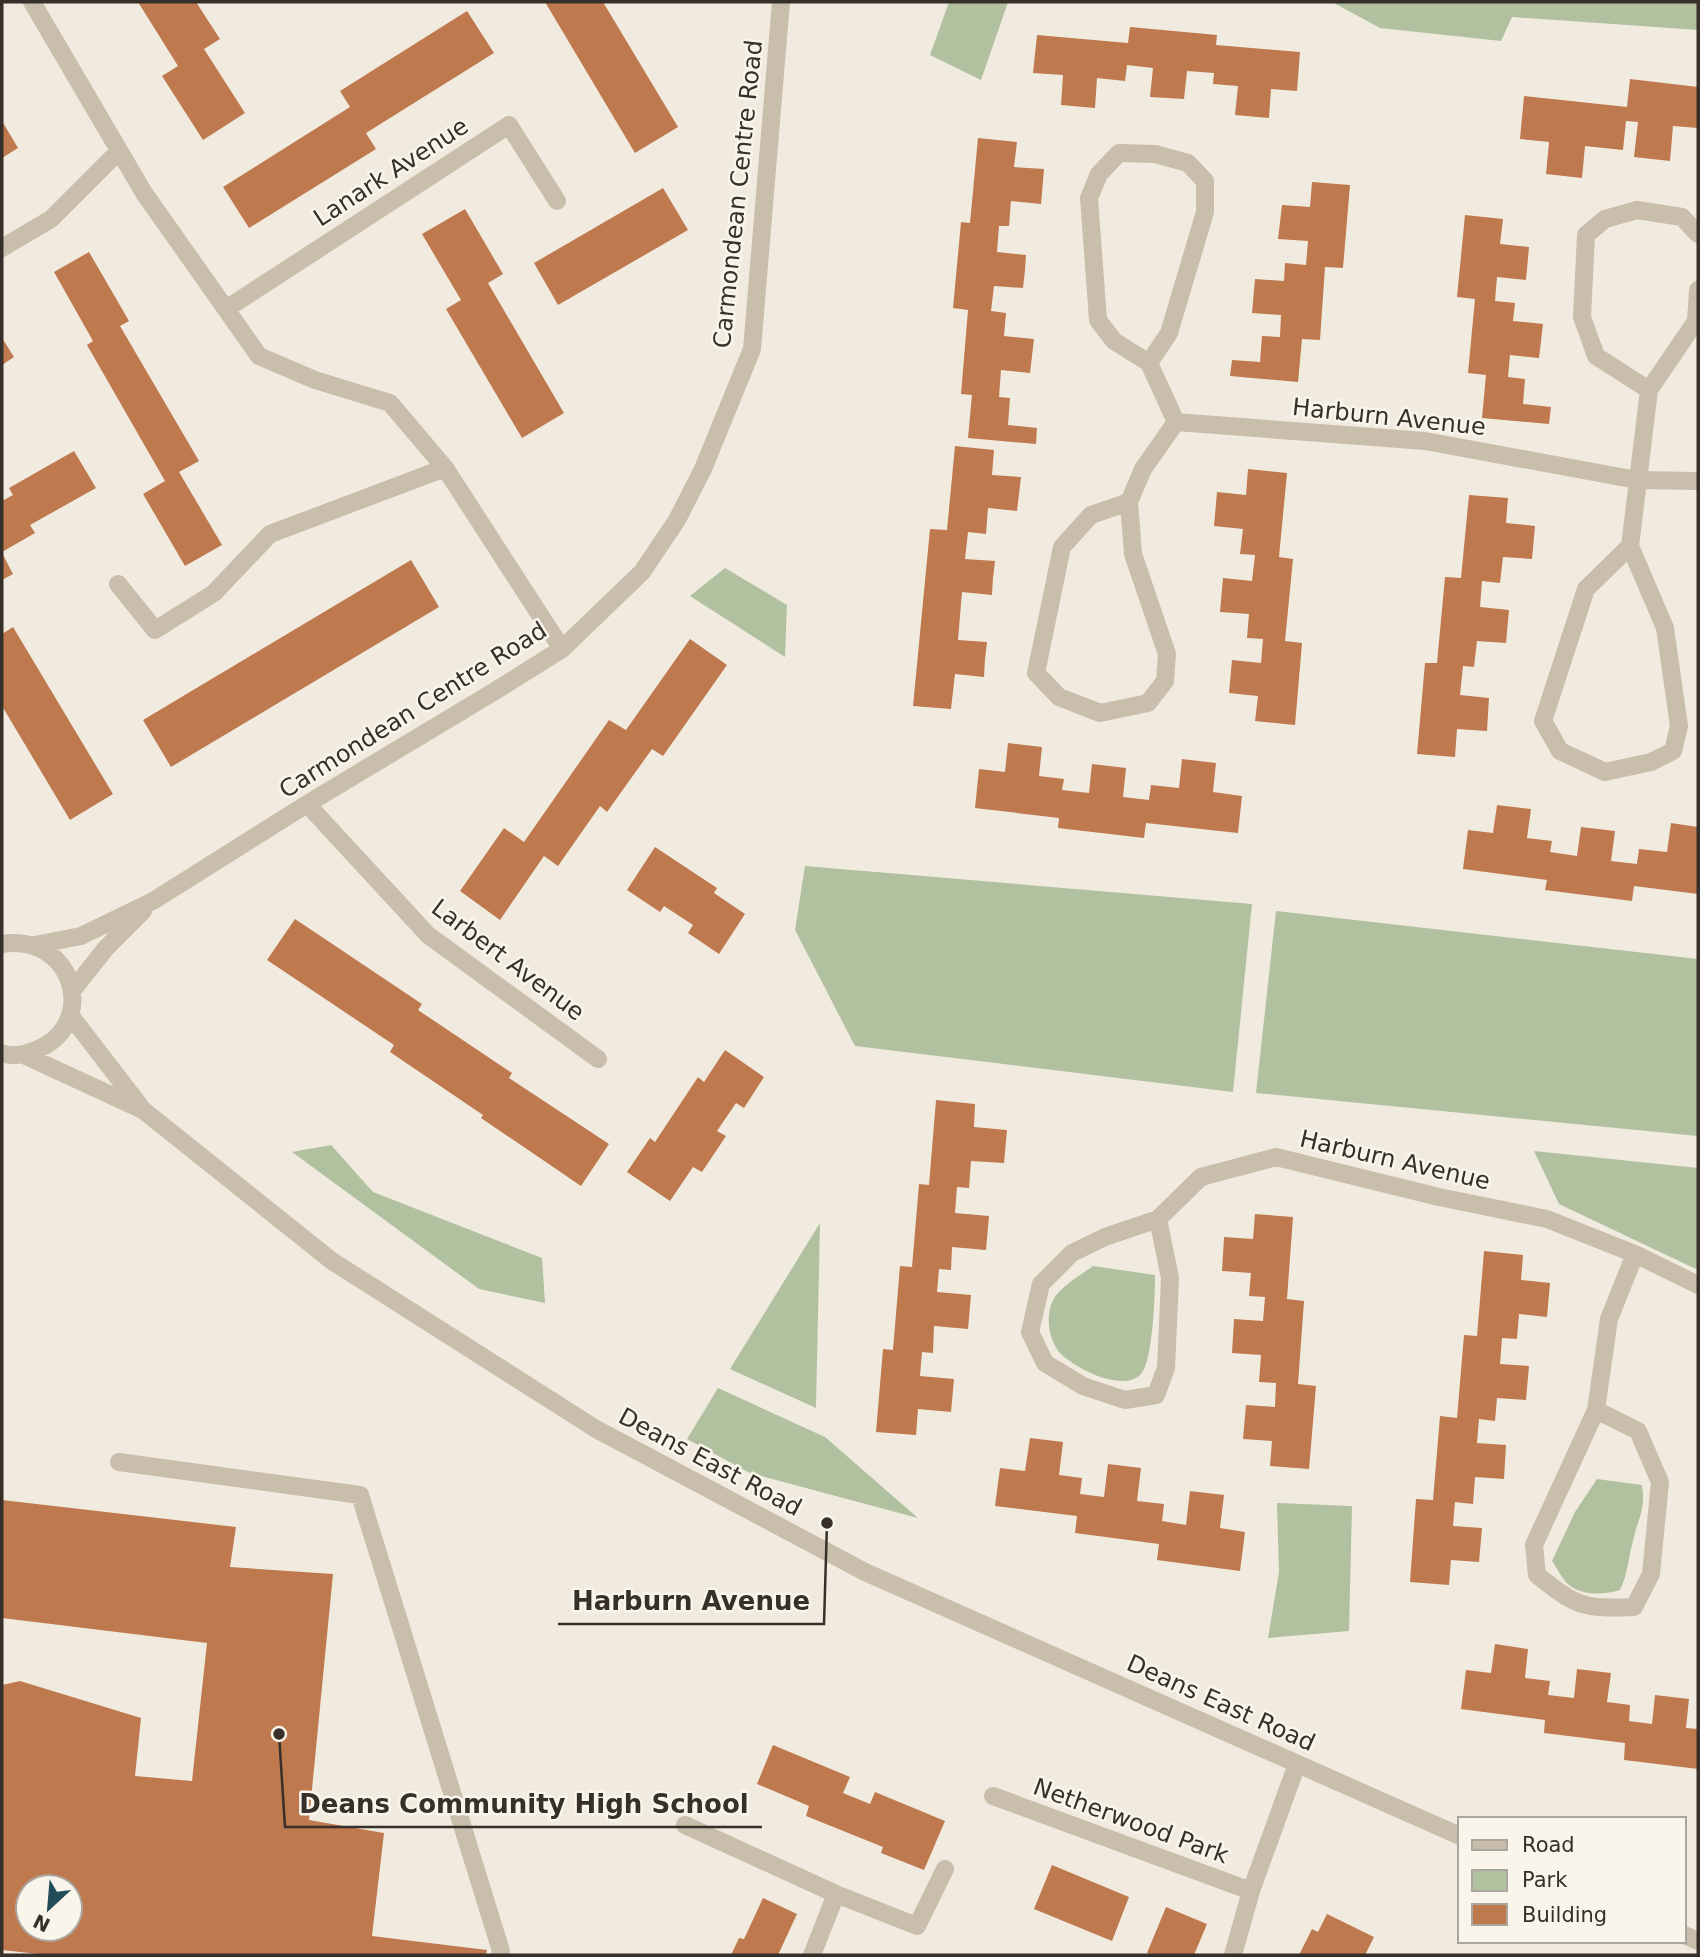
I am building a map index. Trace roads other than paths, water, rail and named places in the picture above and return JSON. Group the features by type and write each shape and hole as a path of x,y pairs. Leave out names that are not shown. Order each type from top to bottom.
{"street":[{"path":"32,2 144,193 259,356 315,380 390,403 445,468 562,649"},
{"name":"Carmondean Centre Road","path":"2,944 17,942 35,945 81,936 153,901 562,649 642,572 677,520 703,469 752,349 781,2"},
{"name":"Lanark Avenue","path":"226,309 509,125 557,201"},
{"path":"2,248 51,219 119,151"},
{"path":"1129,502 1091,515 1062,547 1036,673 1059,697 1100,713 1148,703 1166,681 1167,654 1133,554 1129,502 1143,469 1176,422 1149,363 1114,341 1098,320 1089,198 1099,174 1119,153 1155,154 1188,163 1205,181 1205,212 1169,334 1149,363"},
{"path":"1649,390 1596,356 1582,317 1586,235 1605,219 1637,210 1682,217 1698,234"},
{"path":"1630,546 1586,589 1543,722 1560,751 1605,772 1651,762 1673,751 1679,726 1665,628 1630,546 1649,390 1696,321 1698,290"},
{"name":"Harburn Avenue","path":"1176,422 1426,441 1637,480 1698,481"},
{"path":"118,584 155,630 214,593 270,534 445,468"},
{"name":"Larbert Avenue","path":"307,804 428,935 598,1059"},
{"name":"Carmondean Centre Road","path":"72,991 106,947 153,901"},
{"path":"2,1053 24,1055 44,1048 61,1033 70,1014 72,991 68,976 49,952 35,945"},
{"name":"Deans East Road","path":"70,1014 143,1110"},
{"name":"Deans East Road","path":"24,1055 143,1110 332,1261 596,1429 865,1572 1458,1835"},
{"name":"Harburn Avenue","path":"1157,1219 1170,1278 1166,1368 1156,1395 1125,1400 1083,1386 1045,1363 1030,1332 1041,1284 1072,1253 1105,1237 1157,1219 1200,1177 1276,1157 1439,1197 1547,1219 1635,1254 1698,1284"},
{"path":"1596,1410 1638,1431 1660,1482 1651,1574 1634,1606 1598,1609 1569,1601 1537,1575 1534,1545 1596,1410 1609,1319 1635,1254"},
{"path":"119,1462 360,1495 501,1951 500,1955"},
{"name":"Netherwood Park","path":"1233,1955 1251,1891 1297,1764"},
{"name":"Netherwood Park","path":"993,1796 1251,1891"},
{"path":"685,1825 836,1894 917,1926 945,1869"},
{"path":"812,1955 836,1894"}],"place":[{"name":"Harburn Avenue","path":"827,1523"},
{"name":"Deans Community High School","path":"279,1734"}]}
